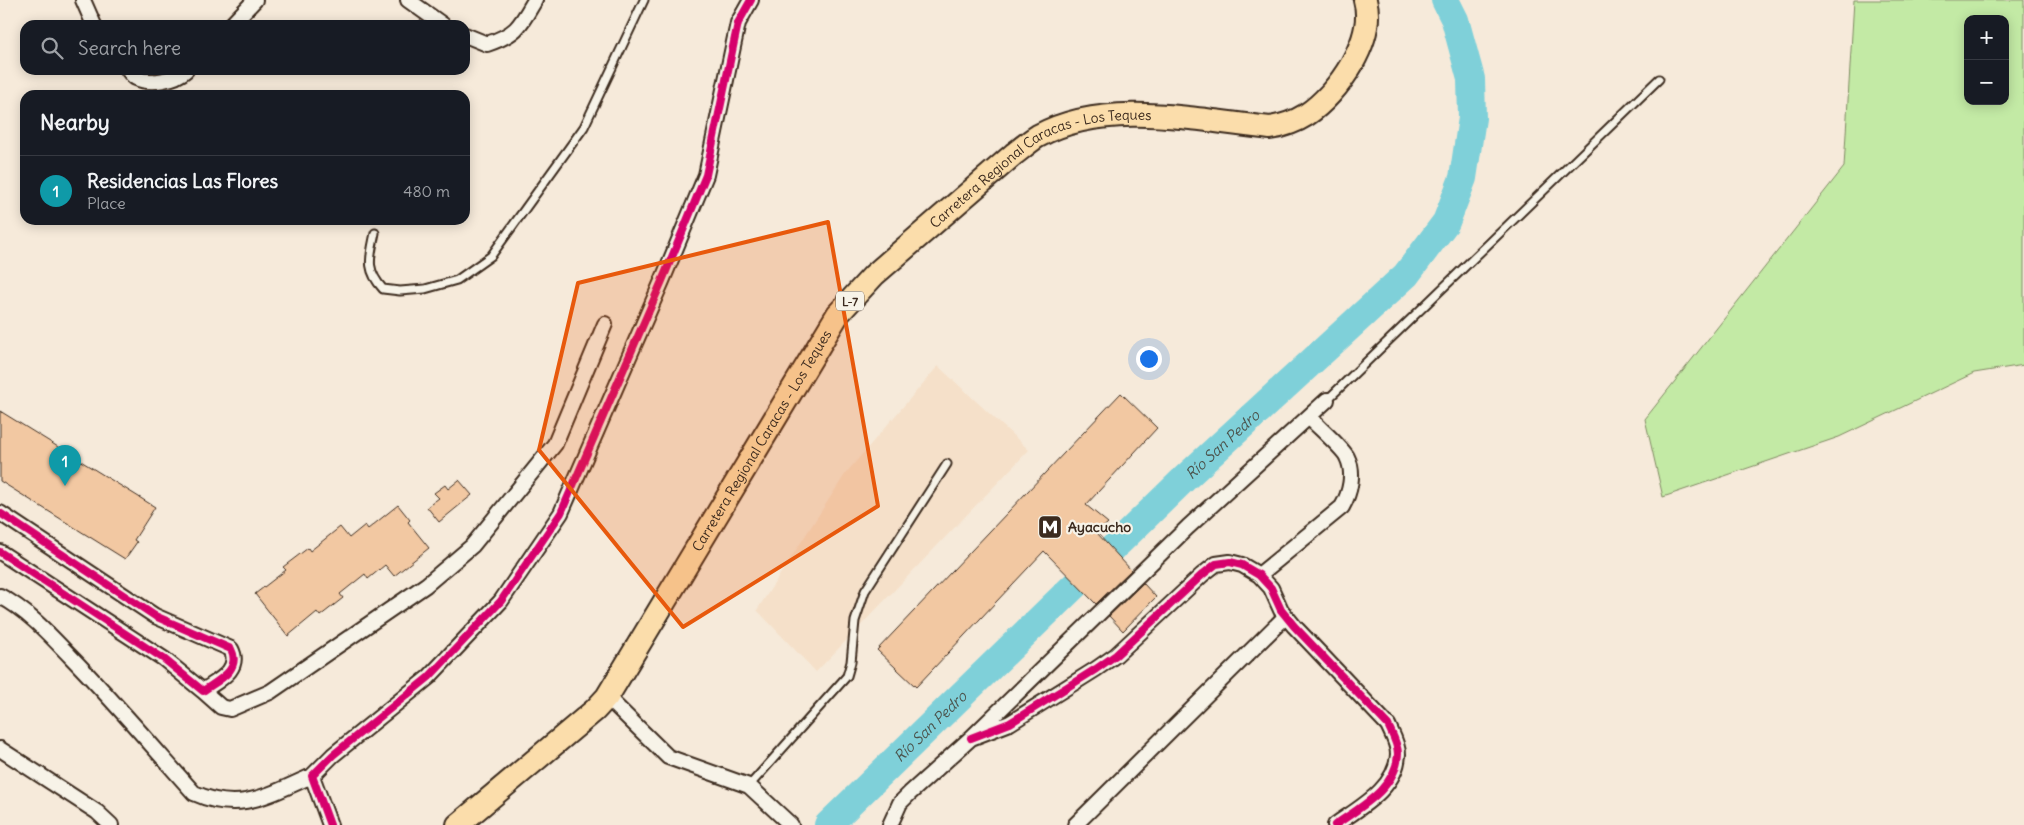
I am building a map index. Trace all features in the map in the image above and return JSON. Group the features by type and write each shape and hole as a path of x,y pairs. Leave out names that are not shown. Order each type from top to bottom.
{"main road":[{"name":"Carretera Regional Caracas - Los Teques","path":"458,825 596,710 607,697 838,314 874,275 1014,154 1038,136 1074,122 1118,115 1160,116 1270,128 1284,126 1306,115 1327,97 1355,59 1366,32 1368,8 1366,0"}],"street":[{"path":"83,0 92,20"},
{"path":"236,20 255,0"},
{"path":"408,0 436,20"},
{"path":"470,37 487,44 504,39 518,28 534,0"},
{"path":"0,596 14,603 51,636 86,672 194,793 208,799 239,803 253,801 312,776 333,755 430,677 502,601 561,513 706,175 738,23 751,0"},
{"path":"132,75 136,79 158,81 180,75"},
{"path":"0,552 164,659 221,707 230,709 270,692 426,586 472,546 555,444 605,324"},
{"path":"890,825 900,803 971,738 1188,527 1327,400"},
{"path":"1259,575 1342,507 1348,496 1351,478 1347,456 1308,417"},
{"path":"0,514 155,616 231,649 235,656 234,665 225,676 203,691"},
{"path":"971,738 1010,723 1096,669 1116,655 1202,575 1216,564 1230,562 1242,565 1259,575 1271,588 1286,616 1388,725 1395,739 1398,755 1394,772 1384,787 1335,825"},
{"path":"1074,825 1286,616"},
{"path":"607,697 668,757 749,786 790,824"},
{"path":"0,749 97,812 111,825"},
{"path":"312,776 330,825"}],"lane":[{"path":"375,233 370,268 374,280 383,289 400,291 424,289 457,280 491,256 584,127 644,0"},
{"path":"1327,400 1659,79"},
{"path":"749,786 847,676 851,662 855,621 865,591 947,464"}],"highlighted area":[{"path":"828,222 878,506 683,627 539,450 578,283"}],"shaded area":[{"path":"938,366 1029,450 816,672 757,610 846,473"}],"green space":[{"path":"1854,0 2024,0 2024,365 1974,373 1839,437 1663,497 1645,419 1844,167"}],"building":[{"path":"1121,393 1157,428 1086,505 1108,523 1097,533 1131,570 1096,604 1044,551 916,687 877,650"},
{"path":"0,411 155,507 134,540 137,542 125,559 0,481"},
{"path":"459,480 472,495 439,522 427,507 439,498 434,493 445,485 448,489"},
{"path":"398,505 410,520 408,522 429,548 394,576 385,565 368,579 365,574 340,594 343,598 320,616 317,612 288,636 255,594 286,570 283,567 308,548 310,551 340,527 349,538 365,525 368,529"},
{"path":"1143,583 1156,597 1123,631 1109,616"}],"waterway":[{"name":"Río San Pedro","path":"828,825 1184,479 1406,275 1446,222 1463,178 1472,118 1471,79 1455,20 1445,0"}],"cycle path":[{"path":"330,825 312,776 333,755 429,677 501,601 561,513 706,175 738,23 751,0"},
{"path":"0,513 155,616 231,649 234,656 231,669 221,679 203,691 164,659 0,552"},
{"path":"971,738 1010,723 1096,669 1116,655 1202,575 1216,564 1230,562 1242,565 1259,575 1271,588 1281,610 1294,626 1388,725 1394,739 1398,754 1396,766 1391,777 1375,796 1335,825"}],"place":[{"name":"Residencias Las Flores","path":"65,486"},
{"name":"Ayacucho","path":"1050,527"}]}
